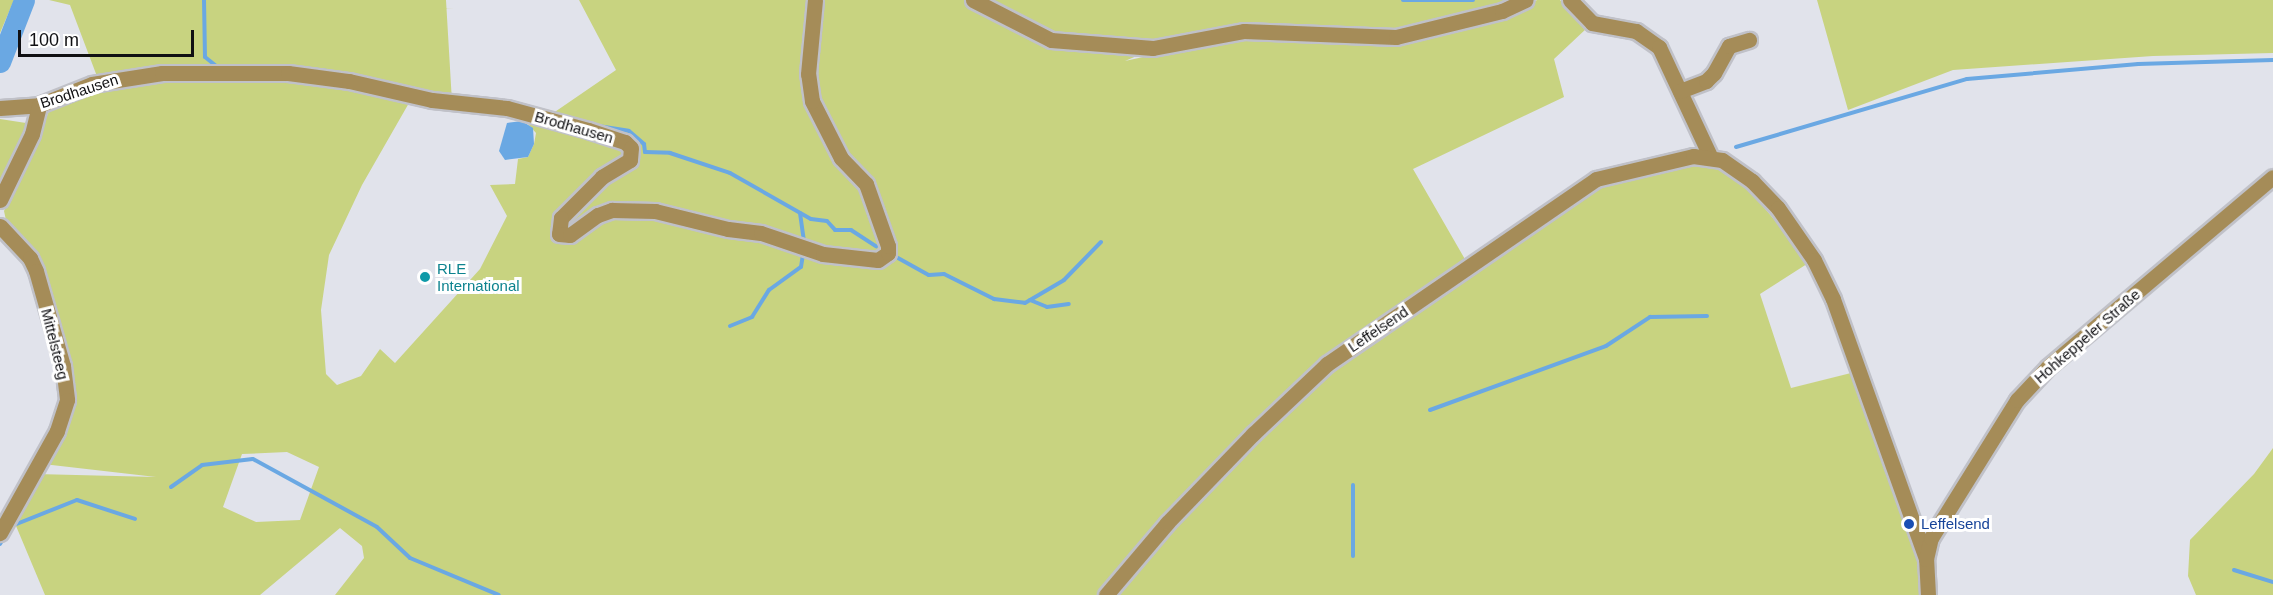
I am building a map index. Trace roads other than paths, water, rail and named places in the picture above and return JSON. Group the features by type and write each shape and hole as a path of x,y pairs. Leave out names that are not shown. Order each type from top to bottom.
{"street":[{"name":"Brodhausen","path":"2,108 39,105 92,84 127,76 162,72 288,73 349,81 432,100 507,108 597,133 631,148 630,160 603,177 561,218 559,234 570,236 598,215 612,210 655,211 728,229 761,233 824,254 878,260 888,253 888,246 866,184 841,158 812,101 808,74 815,0"},
{"path":"972,0 1051,40 1154,48 1244,31 1396,37 1502,11 1526,0"},
{"path":"1570,0 1592,23 1636,31 1659,46 1710,156 1745,176 1778,208 1824,278 1926,559"},
{"path":"1680,91 1706,81 1714,74 1729,46 1749,40"},
{"path":"0,200 32,134 39,105"},
{"name":"Leffelsend","path":"1106,595 1167,523 1252,434 1327,364 1596,179 1656,162 1710,156"},
{"name":"Hohkeppeler Straße","path":"1928,595 1926,559 1931,538 2004,419 2031,384 2273,177"},
{"name":"Mittelsteeg","path":"0,226 30,258 36,271 63,366 67,400 57,431 0,533"}],"water":[{"path":"522,121 533,128 534,144 528,157 505,160 499,151 507,123"}],"waterway":[{"path":"0,62 24,0"},
{"path":"204,0 205,57 216,66"},
{"path":"1403,0 1473,0"},
{"path":"1736,147 1967,79 2138,64 2273,60"},
{"path":"295,67 329,71"},
{"path":"598,126 629,131 644,144 645,152 670,153 730,173 811,219 827,221 835,230 851,230 876,246"},
{"path":"800,213 804,241"},
{"path":"898,258 929,275 944,274 994,299 1025,303 1064,280 1101,242"},
{"path":"730,326 752,317 769,290 801,267 803,255"},
{"path":"1030,300 1047,307 1069,304"},
{"path":"1430,410 1606,346 1650,317 1707,316"},
{"path":"171,487 202,465 253,459 377,527 410,558 499,595"},
{"path":"1353,485 1353,556"},
{"path":"9,527 77,500 135,519"},
{"path":"0,544 5,536"},
{"path":"2234,570 2273,582"}],"place":[{"name":"RLE International","path":"425,277"},
{"name":"Leffelsend","path":"1909,524"}]}
